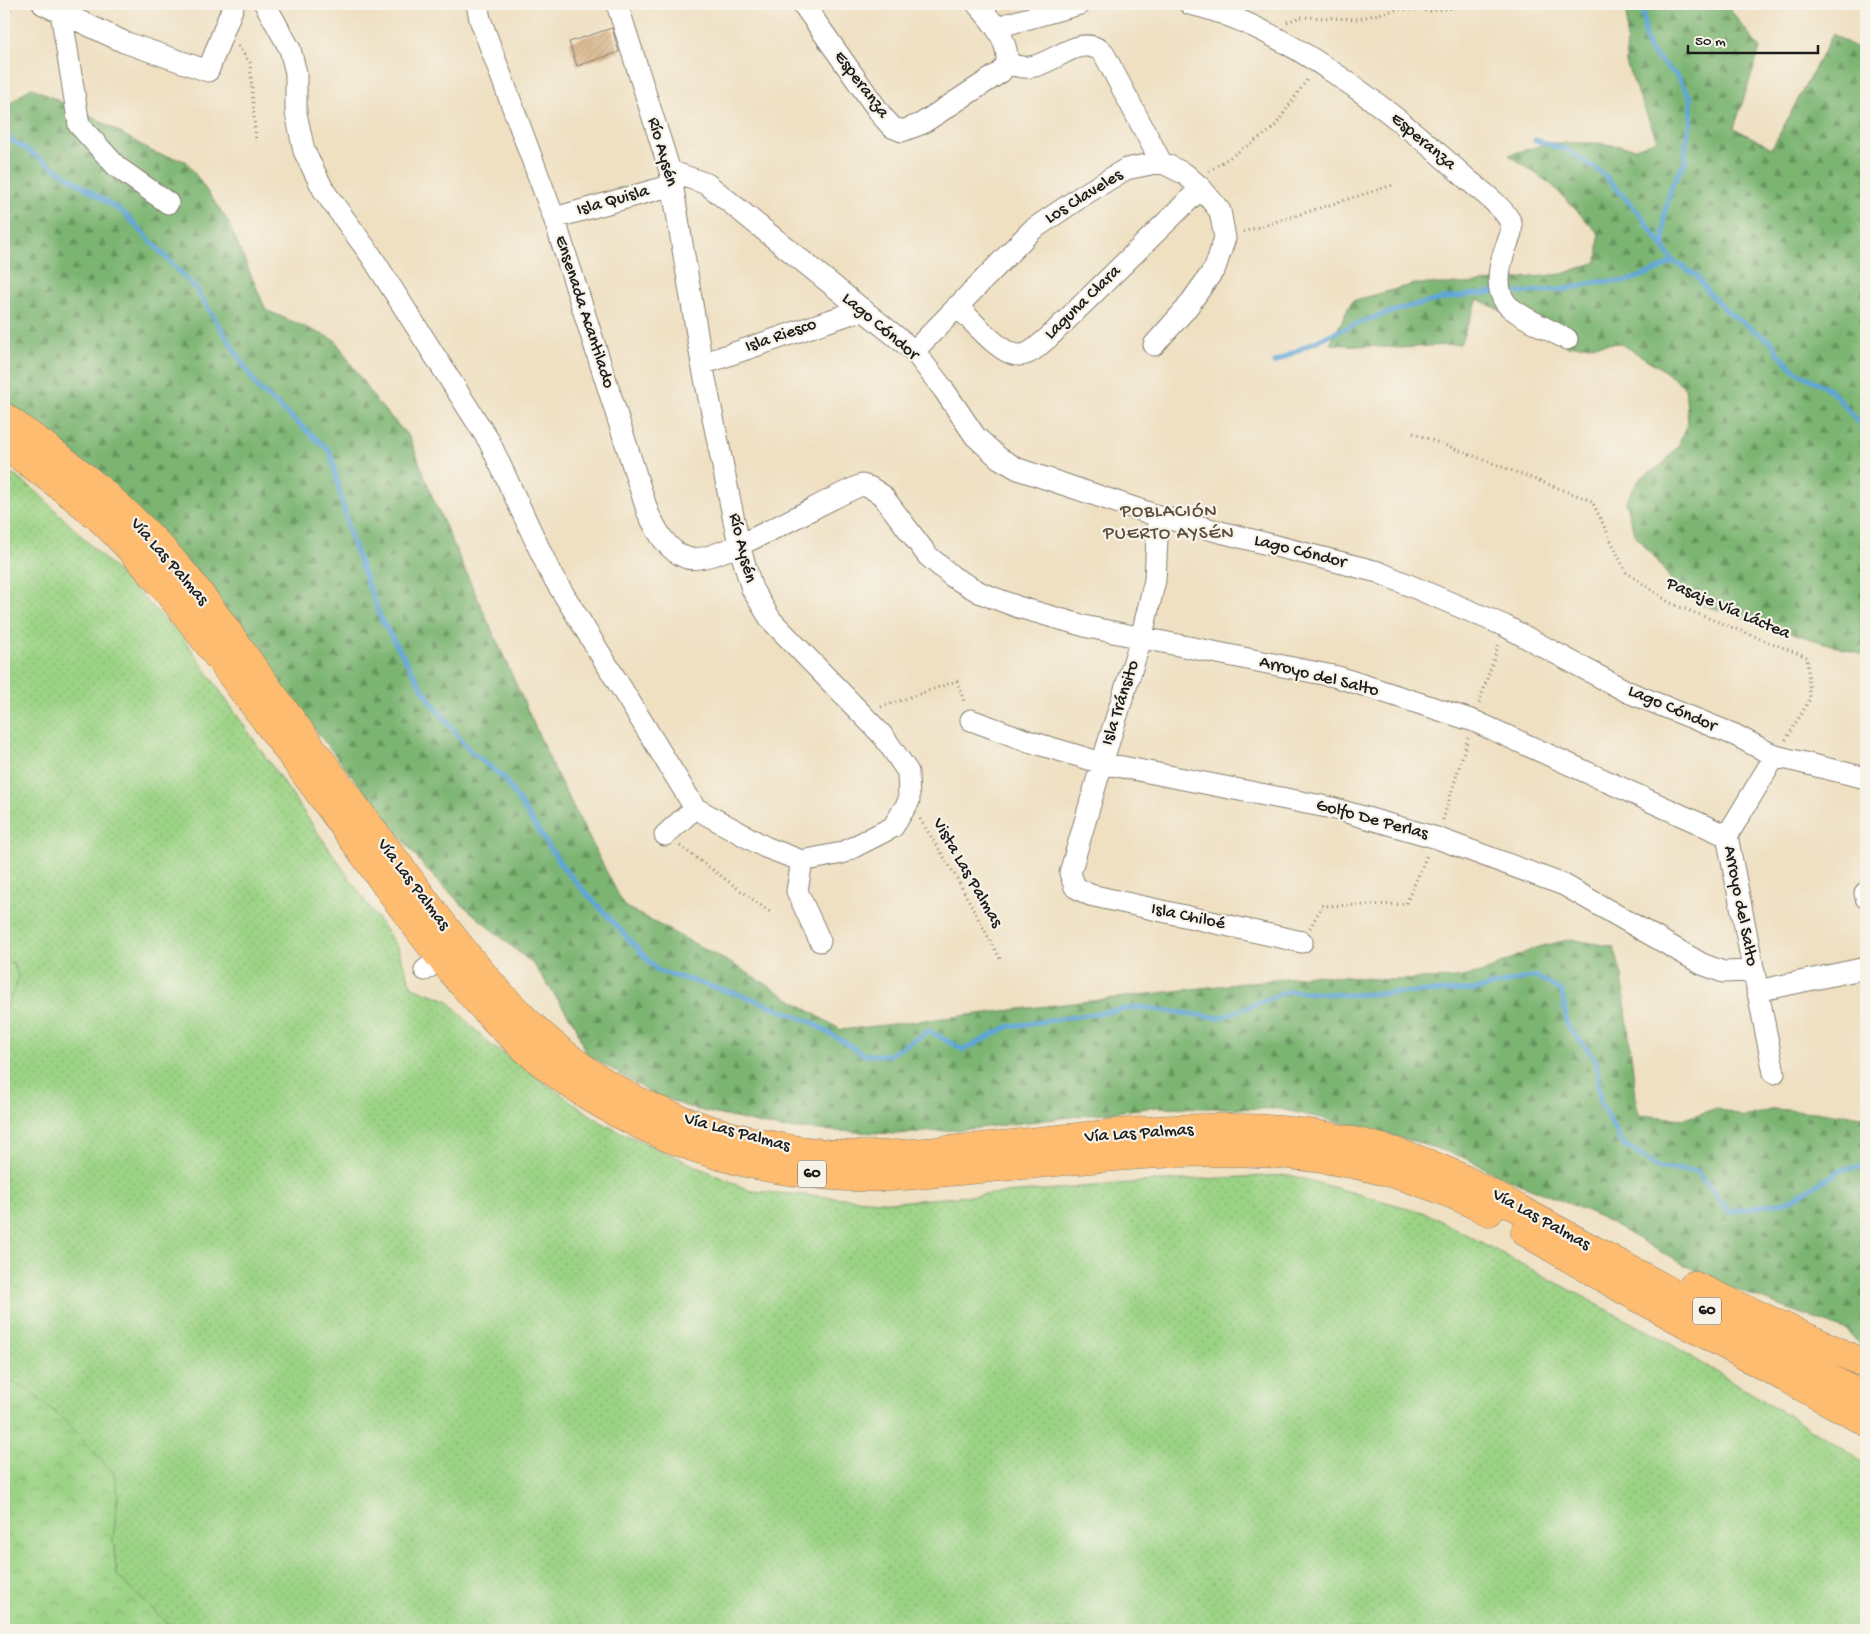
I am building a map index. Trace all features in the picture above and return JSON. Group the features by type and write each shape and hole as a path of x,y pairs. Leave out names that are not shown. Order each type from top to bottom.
{"highway":[{"name":"Vía Las Palmas","path":"4,417 104,493 157,542 207,604 409,880 488,982 524,1020 562,1053 619,1090 658,1110 715,1131 794,1149 826,1153 882,1155 1111,1135 1241,1128 1328,1137 1423,1161 1466,1180 1866,1398"},
{"name":"Vía Las Palmas","path":"4,445 54,481 99,518 167,591 271,728 432,964 498,1026 552,1072 619,1115 706,1152 770,1168 861,1177 891,1177 1138,1155 1224,1152 1301,1155 1377,1169 1446,1192 1480,1207 1622,1289 1866,1422"},
{"path":"1548,1224 1643,1263 1833,1347 1866,1364"}],"street":[{"path":"52,8 124,42 208,71 234,4"},
{"path":"265,4 290,48 296,73 296,113 304,151 324,191 370,254 489,441 550,572 695,808 765,847 802,861 842,853 893,826 909,801"},
{"name":"Ensenada Acantilado","path":"477,4 554,218 648,513 661,538 674,550 688,558 704,559 739,545"},
{"name":"Río Aysén","path":"617,4 671,178 702,364 739,545 752,589 771,620 884,737 908,772 909,801"},
{"name":"Esperanza","path":"803,4 882,116 892,127 902,130 921,124 1001,72 1007,63"},
{"path":"977,4 997,27 1008,55 1007,63 1020,68 1033,67 1082,45 1094,45 1103,52 1161,162 1197,184 1220,211 1225,238 1215,268 1186,309 1154,344"},
{"path":"997,27 1080,4"},
{"name":"Esperanza","path":"1190,4 1215,10 1260,30 1318,64 1387,112 1451,164 1498,207 1510,222 1511,233 1499,266 1500,286 1505,302 1531,320 1566,339"},
{"path":"1215,10 1240,4"},
{"path":"52,8 79,125 117,167 168,203"},
{"name":"Los Claveles","path":"914,351 1032,230 1085,194 1126,170 1161,162"},
{"name":"Isla Quisla","path":"554,218 671,178"},
{"name":"Lago Cóndor","path":"671,178 707,184 914,351 944,390 975,436 999,458 1018,469 1158,516 1378,572 1505,626 1628,692 1735,735 1775,756 1866,778"},
{"name":"Laguna Clara","path":"957,306 1005,352 1020,355 1033,350 1049,337 1197,184"},
{"name":"Isla Riesco","path":"702,364 861,310"},
{"name":"Arroyo del Salto","path":"739,545 862,485 882,495 928,556 953,577 981,593 1018,607 1088,627 1338,677 1474,721 1727,836 1774,1072"},
{"name":"Isla Tránsito","path":"1075,887 1070,873 1141,639 1154,580 1158,516"},
{"name":"Golfo De Perlas","path":"971,720 1028,741 1102,763 1332,808 1437,838 1564,885 1702,964 1755,981 1866,968"},
{"path":"1727,836 1775,756"},
{"path":"665,835 695,808"},
{"path":"802,861 797,891 820,941"},
{"name":"Isla Chiloé","path":"1075,887 1090,895 1302,942"}],"path":[{"path":"8,15 13,4"},
{"path":"1260,30 1301,17 1358,19 1400,9 1430,11 1483,4"},
{"path":"225,27 250,63 256,142"},
{"path":"1197,184 1273,129 1318,64"},
{"path":"1225,238 1393,185"},
{"name":"Pasaje Vía Láctea","path":"1413,433 1592,501 1626,572 1670,603 1806,657 1810,699 1775,756"},
{"path":"862,714 957,681 971,720"},
{"name":"Vista Las Palmas","path":"909,801 955,876 1000,959"},
{"path":"665,835 770,912"},
{"path":"1302,942 1322,906 1406,904 1421,866 1437,838"}],"green space":[{"path":"1627,4 1726,4 1760,49 1734,128 1772,148 1833,34 1866,54 1866,656 1697,603 1673,583 1657,560 1635,535 1625,502 1640,479 1664,463 1678,446 1688,422 1685,387 1659,367 1620,343 1567,346 1478,299 1460,344 1400,348 1330,344 1352,301 1415,284 1466,284 1562,274 1597,262 1599,234 1552,185 1509,155 1548,143 1596,143 1636,148 1657,140 1626,63"},
{"path":"31,87 107,125 155,153 186,161 227,220 266,310 335,340 376,401 410,438 434,501 554,769 624,906 736,966 841,1030 1313,975 1391,980 1457,978 1481,973 1535,948 1571,939 1614,947 1622,976 1638,1115 1684,1119 1717,1108 1744,1117 1774,1109 1866,1116 1866,1336 1864,1350 1848,1331 1731,1288 1677,1261 1594,1214 1494,1173 1466,1158 1413,1141 1321,1118 1280,1109 1156,1107 969,1129 896,1134 780,1128 694,1109 651,1093 585,1053 576,1026 534,965 459,902 427,870 269,672 40,429 4,403 4,108"},
{"path":"4,468 37,492 182,636 397,947 412,987 447,1000 488,1043 605,1125 751,1191 895,1202 1156,1181 1289,1175 1426,1213 1662,1339 1850,1453 1866,1466 1866,1630 4,1630"},
{"path":"4,961 13,963 19,978 4,1014"},
{"path":"4,1378 24,1387 63,1419 114,1473 118,1495 113,1540 117,1575 166,1622 179,1630 4,1630"}],"building":[{"path":"612,28 619,52 577,66 569,42"}],"waterway":[{"path":"1643,4 1645,37 1650,51 1678,77 1691,98 1691,121 1686,143 1685,162 1672,185 1664,214 1664,247"},
{"path":"4,135 124,213 197,290 258,388 330,451 351,539 382,621 429,699 469,750 503,777 564,869 658,971 748,997 811,1022 865,1055 889,1055 929,1031 964,1050 1007,1027 1139,1007 1220,1018 1288,991 1346,995 1474,990 1535,976 1562,991 1567,1025 1596,1060 1600,1101 1621,1142 1659,1168 1697,1171 1729,1212 1789,1201 1840,1171 1866,1165"},
{"path":"1535,140 1567,150 1601,172 1639,213 1673,261 1696,275 1707,291 1729,313 1773,343 1778,353 1797,372 1831,390 1866,431"},
{"path":"1517,293 1567,289 1597,282 1628,281 1658,270 1673,261"},
{"path":"1274,363 1353,325 1380,316 1437,300 1494,292"}],"district":[{"name":"POBLACIÓN PUERTO AYSÉN","path":"1169,523"}]}
